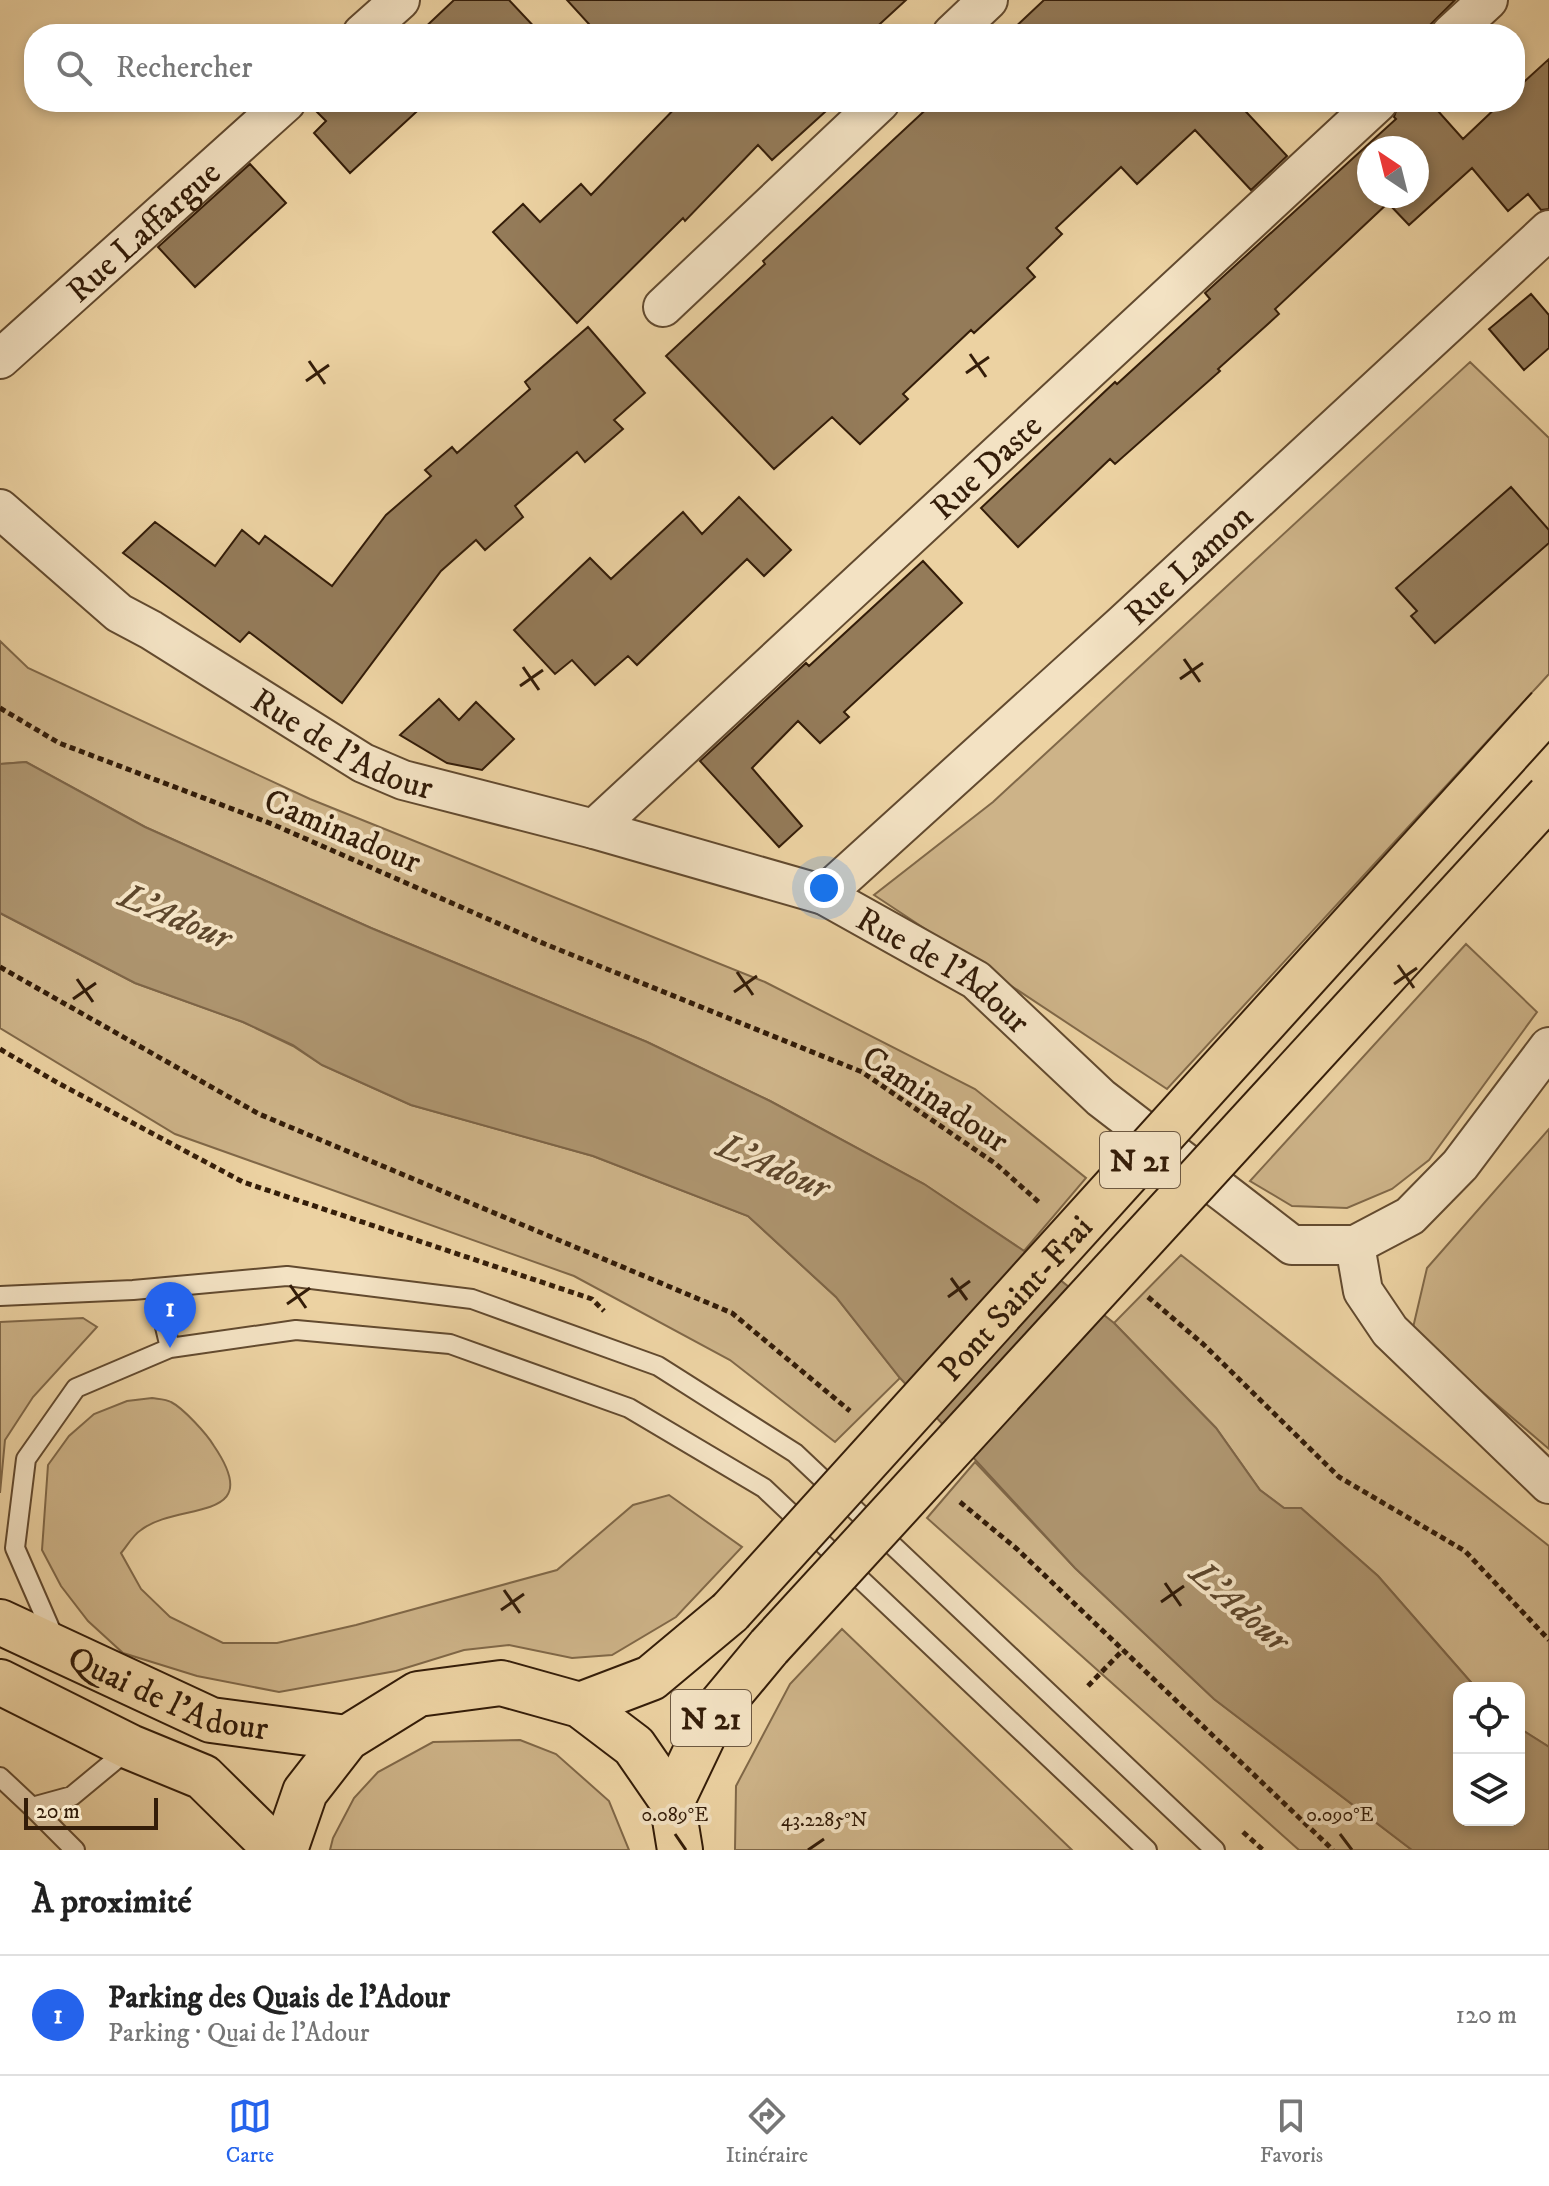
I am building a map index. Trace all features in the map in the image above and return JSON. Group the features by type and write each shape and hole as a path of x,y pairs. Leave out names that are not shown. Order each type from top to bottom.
{"main road":[{"name":"Pont Saint-Frai","path":"580,1705 651,1678 730,1612 1549,708"},
{"name":"Pont Saint-Frai","path":"672,1801 714,1713 769,1647 1549,796"},
{"name":"Quai de l'Adour","path":"0,1622 211,1720 347,1738"},
{"name":"Quai de l'Adour","path":"0,1682 130,1747 203,1777 277,1850"},
{"path":"285,1850 305,1792 347,1738 418,1694 501,1683 580,1705 634,1746 672,1801 680,1850"}],"street":[{"path":"373,24 400,0"},
{"path":"963,24 988,0"},
{"path":"1462,24 1488,0"},
{"name":"Rue Laffargue","path":"0,359 275,112"},
{"path":"663,307 869,112"},
{"name":"Rue Daste","path":"594,829 1367,112"},
{"name":"Rue Lamon","path":"824,895 1549,230"},
{"name":"Rue de l'Adour","path":"0,509 119,613 363,763 403,780 594,829 824,895 976,980 1101,1098 1292,1245 1355,1245"},
{"path":"1549,1047 1460,1165 1410,1216 1355,1245 1363,1291 1390,1331 1549,1484"}],"lane":[{"path":"0,1296 156,1289 287,1276 472,1299 658,1366 795,1453 1215,1850"},
{"path":"156,1289 170,1348"},
{"path":"60,1652 15,1548 26,1459 76,1388 170,1348 296,1330 450,1344 629,1408 764,1488 1147,1850"},
{"path":"32,1807 72,1796 130,1747"},
{"path":"0,1777 75,1850"}],"path":[{"name":"Caminadour","path":"0,708 59,743 272,824 545,944 862,1072 996,1164 1042,1204"},
{"path":"0,1049 243,1182 592,1299 658,1366"},
{"path":"1145,1294 1203,1344 1339,1477 1465,1551 1549,1640"},
{"path":"1098,1697 1087,1687 1123,1650"},
{"path":"1241,1830 1263,1850"}],"shaded area":[{"path":"1470,362 1549,438 1549,674 1167,1089 874,895 993,802"},
{"path":"0,641 28,668 310,799 765,982 975,1089 1086,1178 1024,1251 924,1184 770,1101 647,1042 371,928 145,827 26,762 0,764"},
{"path":"0,913 135,983 243,1022 293,1046 322,1065 411,1105 593,1156 748,1216 836,1297 900,1378 835,1442 730,1360 574,1276 175,1134 0,1028"},
{"path":"1466,944 1537,1012 1429,1160 1392,1189 1347,1208 1292,1206 1250,1181"},
{"path":"1549,1129 1549,1449 1412,1332 1427,1268"},
{"path":"1181,1255 1549,1546 1549,1747 1525,1732 1525,1682 1471,1682 1378,1576 1301,1508 1284,1508 1260,1490 1216,1428 1114,1323"},
{"path":"83,1318 97,1327 33,1397 5,1440 0,1493 0,1322"},
{"path":"152,1398 176,1405 200,1428 228,1471 230,1488 224,1499 211,1506 157,1521 141,1530 121,1553 141,1589 170,1617 223,1643 277,1643 356,1625 557,1570 633,1505 669,1495 742,1547 676,1617 612,1655 572,1658 509,1645 464,1650 396,1671 279,1692 197,1676 123,1653 88,1621 61,1586 42,1550 48,1465 69,1436 94,1414 127,1401"},
{"path":"975,1462 1075,1568 1214,1699 1412,1850 1299,1850 927,1518"},
{"path":"842,1629 1072,1850 735,1850 736,1786 790,1684"},
{"path":"520,1740 556,1754 609,1801 629,1850 330,1850 354,1798 378,1772 433,1742"}],"water":[{"name":"L'Adour","path":"26,762 145,827 371,928 647,1042 770,1101 924,1184 1024,1251 1114,1323 1216,1428 1260,1490 1284,1508 1301,1508 1378,1576 1471,1682 1453,1682 1453,1826 1525,1826 1525,1732 1549,1747 1549,1850 1412,1850 1214,1699 1075,1568 900,1378 836,1297 748,1216 593,1156 411,1105 322,1065 293,1045 243,1022 135,983 0,913 0,764"}],"building":[{"path":"454,0 509,0 532,24 429,24"},
{"path":"567,0 906,0 880,24 589,24"},
{"path":"1044,0 1455,0 1431,24 1019,24"},
{"path":"1549,59 1549,209 1541,210 1528,194 1508,211 1472,168 1429,207 1429,136 1377,136 1396,119 1396,112 1439,112 1463,139 1491,112 1525,112 1525,81"},
{"path":"317,112 416,112 350,173 314,133 326,121"},
{"path":"671,112 825,112 772,160 758,145 685,221 683,218 577,323 493,232 523,204 540,222 581,184 591,195"},
{"path":"923,112 1246,112 1287,156 1251,190 1195,130 1137,184 1121,167 1056,228 1062,234 1027,268 1035,277 974,333 971,330 903,394 908,399 860,444 832,417 774,469 666,356 765,264 763,261"},
{"path":"1357,155 1357,208 1383,208 1275,309 1279,314 1218,369 1220,371 1115,464 1110,459 1018,547 981,508 1115,382 1117,384 1210,299 1205,293"},
{"path":"250,164 286,203 195,287 158,247"},
{"path":"1393,208 1428,208 1409,225"},
{"path":"1531,294 1549,315 1549,348 1524,370 1489,329"},
{"path":"588,327 645,393 614,420 623,429 585,462 577,452 515,506 523,517 485,550 476,540 441,571 342,703 249,632 240,642 123,553 155,522 215,566 242,530 259,544 265,536 332,586 386,515 431,476 425,470 452,447 457,453 530,389 525,382"},
{"path":"1511,487 1549,530 1549,543 1435,643 1411,616 1417,611 1396,588"},
{"path":"739,497 791,550 764,576 747,559 637,665 628,656 595,685 572,660 555,674 514,630 590,558 611,579 683,512 702,534"},
{"path":"923,561 962,603 844,712 849,717 820,743 798,721 752,768 802,826 779,847 700,761"},
{"path":"439,699 459,720 476,702 514,739 482,770 447,763 400,735"}],"place":[{"name":"Parking des Quais de l'Adour","path":"170,1348"}]}
